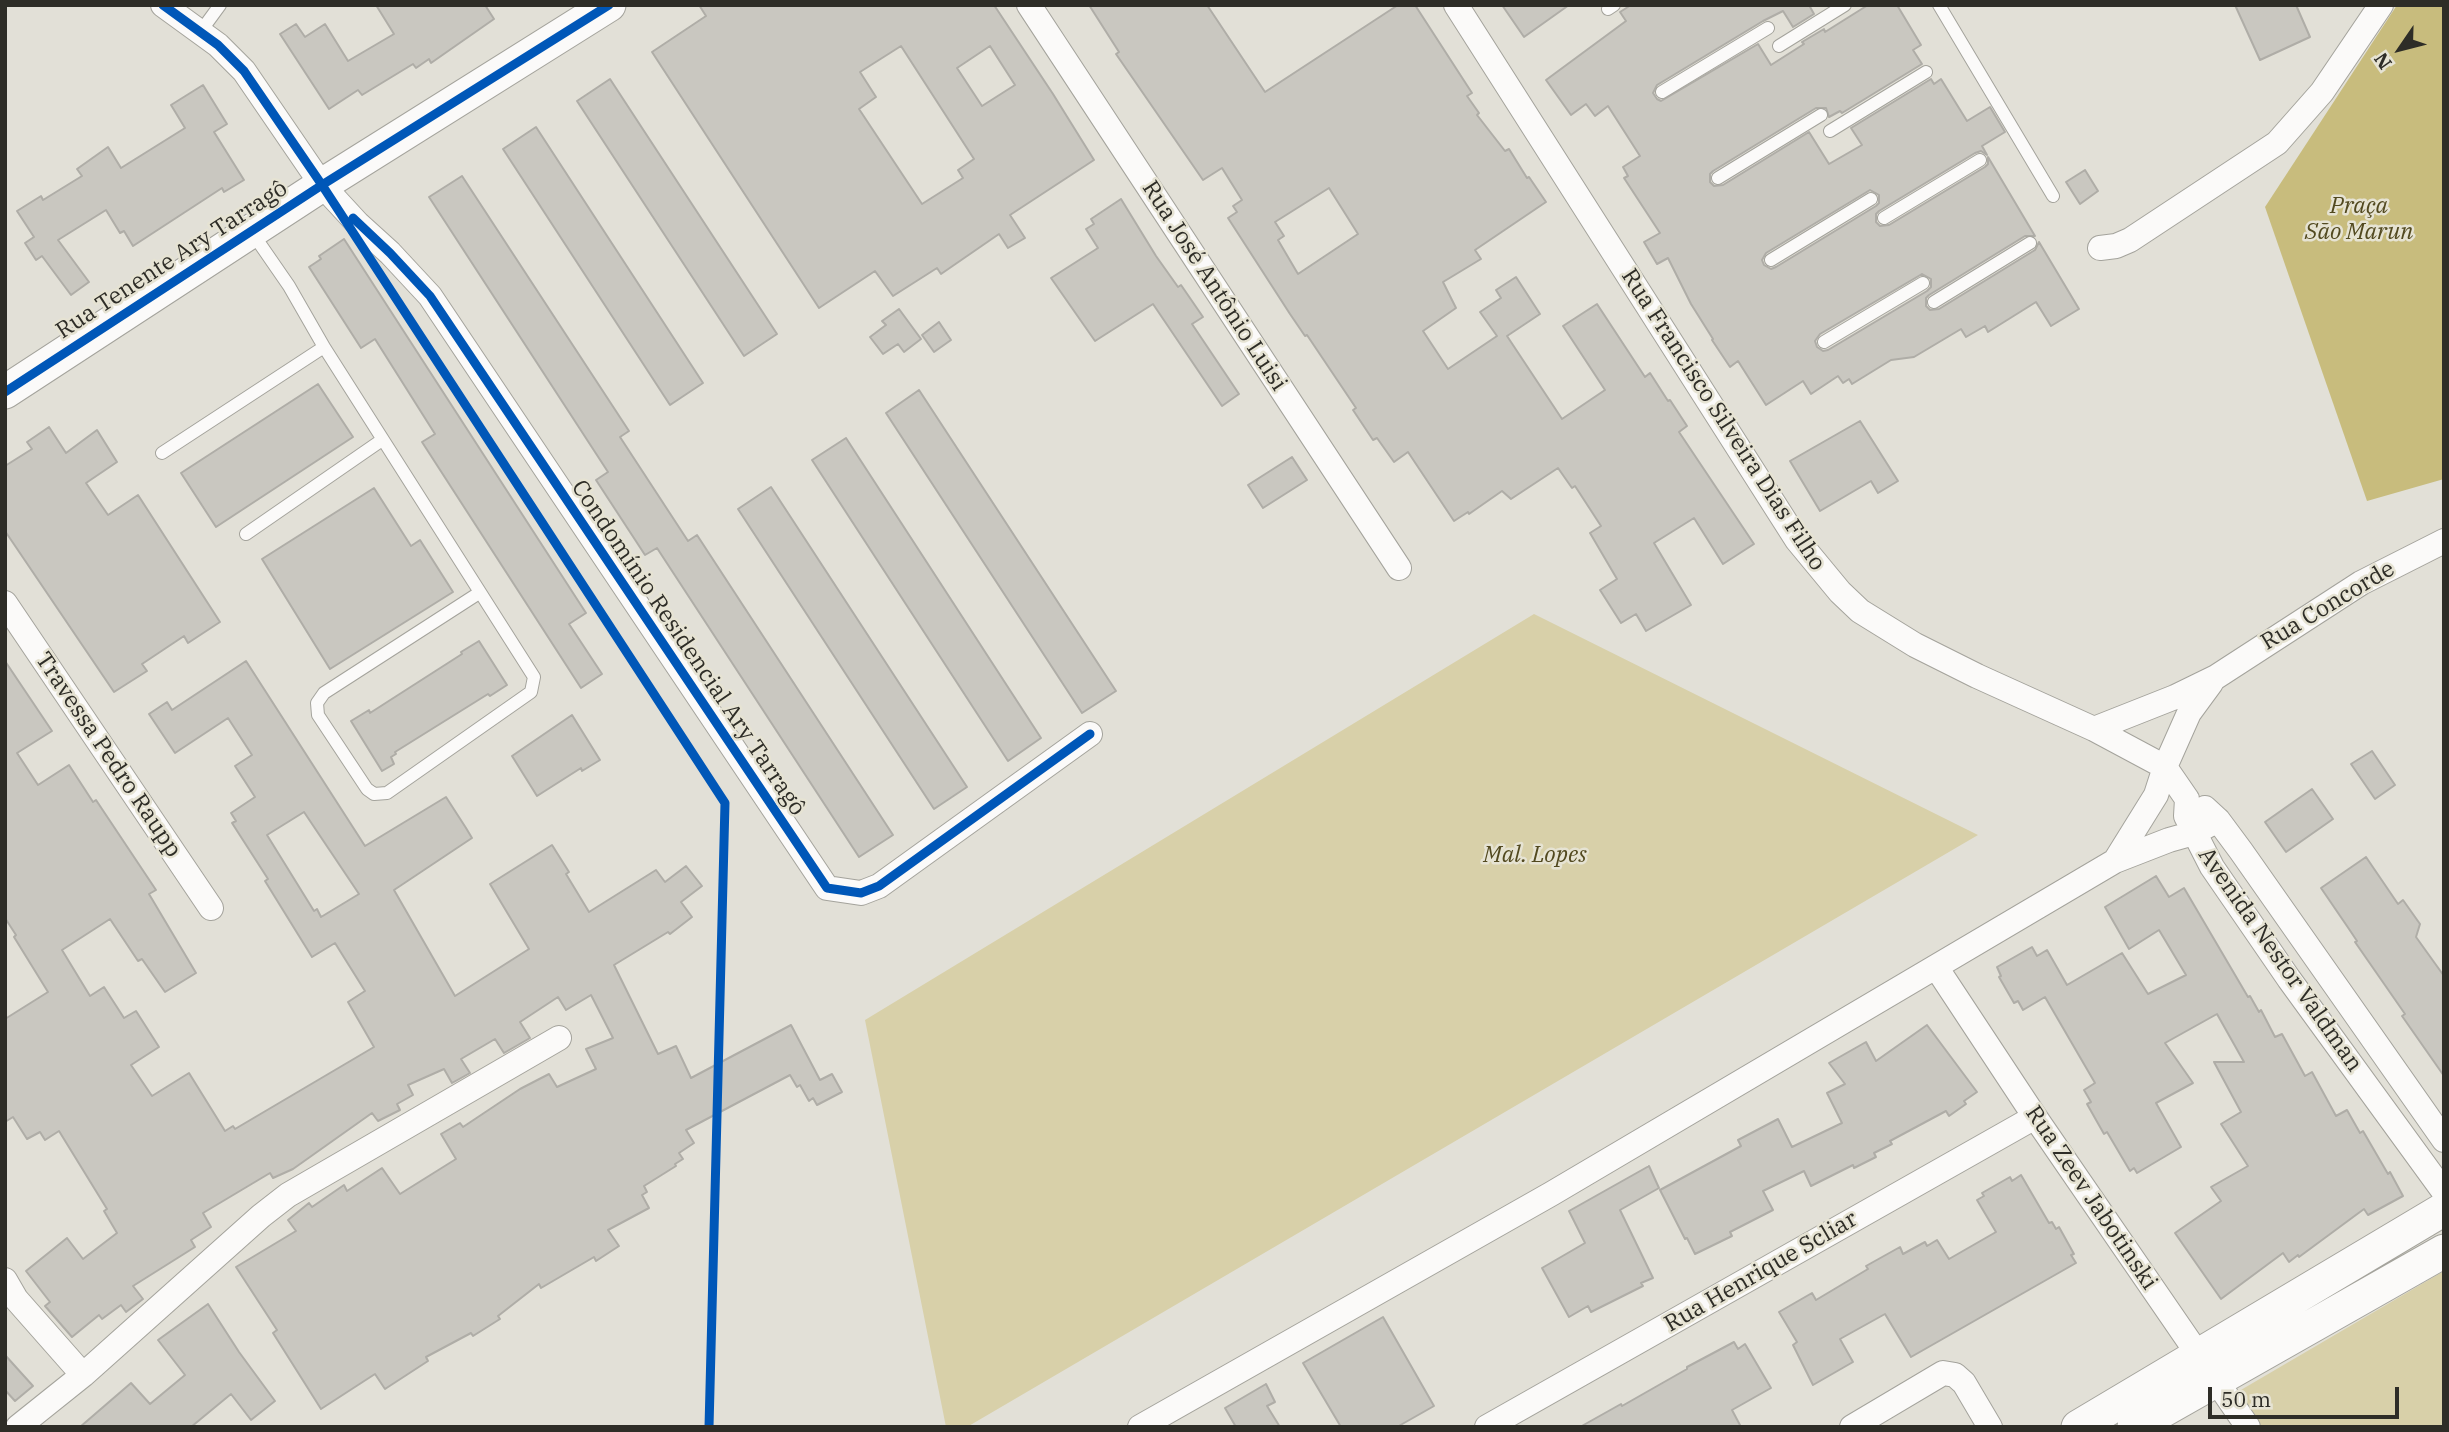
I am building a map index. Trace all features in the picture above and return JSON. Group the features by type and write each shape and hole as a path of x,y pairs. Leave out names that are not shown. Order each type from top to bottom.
{"main road":[{"name":"Rua Tenente Ary Tarragô","path":"5,392 322,185 609,5"},
{"path":"2134,1427 2208,1368 2444,1209"},
{"path":"2078,1427 2208,1368 2444,1251"}],"street":[{"name":"Condomínio Residencial Ary Tarragô","path":"163,5 201,31 244,71 322,185 430,296 827,888 861,893 879,886 1090,734"},
{"name":"Rua José Antônio Luisi","path":"1029,5 1399,568"},
{"name":"Rua Francisco Silveira Dias Filho","path":"1455,5 1797,540 1821,571 1860,611 1886,629 1977,676 2094,729 2165,767"},
{"path":"2101,248 2130,240 2277,143 2322,92 2381,5"},
{"name":"Rua Concorde","path":"2094,729 2175,697 2216,677 2361,583 2444,541"},
{"name":"Travessa Pedro Raupp","path":"5,603 211,908"},
{"name":"Rua Concorde","path":"2115,861 2156,795 2165,767 2189,713 2201,693 2216,677"},
{"path":"2165,767 2187,799"},
{"name":"Avenida Nestor Valdman","path":"2444,1140 2218,820 2202,805 2187,799 2186,816 2212,867 2289,979 2444,1192"},
{"path":"1140,1427 1551,1194 2115,861 2162,842 2194,833 2218,820"},
{"name":"Rua Zeev Jabotinski","path":"1936,967 2035,1117 2248,1427"},
{"path":"18,1427 83,1375 288,1195 559,1038"},
{"name":"Rua Henrique Scliar","path":"1487,1427 2035,1117"},
{"path":"5,1280 16,1299 83,1375"},
{"path":"1852,1427 1943,1373 1955,1375 1964,1383 1990,1427"}],"lane":[{"path":"201,31 220,5"},
{"path":"1779,46 1845,5"},
{"path":"1939,5 2053,196"},
{"path":"1662,92 1768,28"},
{"path":"1830,131 1926,72"},
{"path":"1718,178 1821,115"},
{"path":"1884,218 1980,160"},
{"path":"1771,260 1871,199"},
{"path":"251,231 289,286 324,347 534,677 531,692 387,793 374,794 318,715 317,703 324,693 479,593"},
{"path":"1934,302 2030,243"},
{"path":"1824,342 1923,283"},
{"path":"162,453 324,347"},
{"path":"246,534 383,440"}],"green space":[{"name":"Praça São Marun","path":"2397,5 2444,5 2444,479 2367,501 2265,207"},
{"name":"Mal. Lopes","path":"1534,614 1978,835 967,1427 946,1427 865,1020"},
{"path":"2444,1271 2444,1427 2257,1427 2234,1394"}],"building":[{"path":"376,5 485,5 494,19 431,63 429,59 416,68 413,64 362,95 358,90 329,109 280,34 296,24 305,37 325,24 348,61 394,34"},
{"path":"699,5 994,5 1094,160 1010,215 1025,238 1008,248 999,234 941,274 937,268 893,296 875,271 819,308 652,52 706,16","holes":["901,46 974,159 958,170 963,178 922,204 859,109 876,97 860,72","990,46 1015,85 982,106 957,68"]},
{"path":"1089,5 1207,5 1265,92 1398,5 1415,5 1472,93 1467,96 1479,113 1477,115 1505,151 1509,149 1546,202 1475,250 1481,259 1443,282 1456,308 1423,331 1448,369 1497,336 1480,312 1501,298 1496,290 1516,277 1540,314 1507,336 1562,419 1605,390 1563,326 1597,304 1645,377 1650,373 1668,401 1670,400 1687,426 1679,432 1754,544 1723,564 1694,518 1654,543 1691,605 1646,631 1636,614 1621,623 1600,590 1617,579 1590,533 1601,526 1575,486 1572,488 1558,468 1511,499 1502,491 1454,521 1408,452 1394,462 1377,438 1373,440 1353,410 1356,408 1290,314 1228,218 1237,212 1233,206 1242,200 1222,168 1203,180 1116,54 1119,52","holes":["1329,188 1358,234 1298,274 1278,240 1284,236 1275,222"]},
{"path":"1502,5 1569,5 1524,37"},
{"path":"1631,5 1809,5 1814,14 1793,27 1783,11 1763,21 1657,85 1653,93 1661,101 1758,44 1771,65 1804,44 1802,42 1824,29 1825,32 1868,5 1897,5 1921,45 1913,50 1922,64 1842,113 1840,111 1829,117 1826,108 1816,108 1713,171 1710,174 1710,182 1714,186 1723,185 1809,132 1829,164 1862,145 1851,128 1931,79 1934,84 1941,79 1967,121 1990,107 2005,132 1982,146 1987,155 1981,151 1975,153 1879,211 1876,214 1876,222 1880,226 1889,225 1985,167 1988,157 2035,236 2025,236 1929,295 1926,298 1926,306 1930,310 1939,309 2035,250 2039,242 2079,309 2051,326 2036,302 1988,332 1985,326 1966,337 1961,329 1914,357 1891,360 1852,384 1849,379 1843,383 1838,376 1811,394 1803,381 1766,405 1738,361 1730,367 1712,340 1668,258 1657,264 1644,242 1660,233 1624,178 1628,176 1623,167 1640,156 1608,106 1595,116 1586,104 1571,115 1546,80 1626,21 1620,12","holes":["1870,190 1879,195 1879,203 1876,206 1776,267 1771,269 1764,265 1762,260 1766,253","1922,274 1931,279 1931,287 1927,291 1828,350 1823,351 1817,347 1815,341 1820,334"]},
{"path":"2235,5 2296,5 2310,37 2260,60"},
{"path":"610,79 777,334 744,356 577,101"},
{"path":"203,85 227,124 214,132 244,180 224,192 222,188 133,246 124,231 120,233 106,210 58,240 89,282 71,295 42,256 36,260 25,243 34,237 17,211 41,196 43,200 82,176 77,169 108,147 121,168 185,128 171,105"},
{"path":"536,127 703,383 670,405 503,149"},
{"path":"2085,170 2098,191 2080,204 2066,182"},
{"path":"462,176 629,431 620,437 688,541 697,535 893,835 859,857 657,548 645,555 596,480 608,472 429,197"},
{"path":"1121,199 1156,256 1178,287 1181,285 1203,317 1192,324 1239,394 1222,406 1153,304 1095,341 1051,278 1098,248 1086,229 1094,224 1091,219"},
{"path":"344,239 586,613 569,624 602,674 581,688 422,442 435,434 375,339 361,348 309,267 321,259 319,256"},
{"path":"899,309 921,339 904,352 898,344 883,354 870,337 886,325 882,321"},
{"path":"939,322 951,340 934,352 922,335"},
{"path":"318,384 353,437 216,527 181,473"},
{"path":"919,390 1116,691 1082,713 886,413"},
{"path":"1860,421 1898,481 1878,493 1871,481 1820,511 1790,461"},
{"path":"49,427 66,453 97,430 117,462 86,483 108,515 138,495 220,622 188,643 184,636 142,664 147,671 114,692 5,531 5,466 32,449 27,442"},
{"path":"846,438 1041,738 1008,761 812,460"},
{"path":"1292,457 1307,480 1263,508 1248,485"},
{"path":"771,487 967,787 934,809 738,509"},
{"path":"374,488 411,546 420,540 453,592 330,669 262,559"},
{"path":"479,641 507,685 395,752 391,757 394,764 382,771 351,721 369,710 370,713"},
{"path":"5,661 52,731 17,753 38,785 69,765 93,802 96,800 156,890 149,894 196,973 165,992 142,959 138,961 110,919 62,950 90,996 104,987 124,1018 136,1011 159,1047 131,1065 152,1096 189,1073 225,1131 233,1126 235,1129 374,1047 348,1002 365,991 335,943 312,957 265,881 268,879 232,823 236,821 231,813 255,797 235,766 252,755 228,718 175,753 149,714 167,702 172,710 246,661 365,846 446,797 466,828 472,838 394,890 455,996 529,949 490,884 552,845 589,912 656,870 665,882 686,866 702,886 681,902 692,917 670,934 668,932 614,965 658,1054 676,1046 691,1078 791,1025 820,1080 832,1074 842,1092 817,1105 813,1098 809,1101 800,1085 797,1087 790,1075 686,1130 694,1143 679,1153 683,1159 644,1186 647,1192 642,1195 649,1208 608,1230 619,1246 596,1261 594,1257 541,1288 539,1284 498,1316 500,1319 473,1336 471,1333 426,1357 428,1361 385,1389 375,1374 321,1409 273,1333 277,1330 236,1267 296,1231 288,1220 309,1203 312,1207 344,1185 347,1191 382,1168 400,1194 456,1159 441,1134 460,1123 463,1127 520,1089 549,1074 557,1087 596,1069 586,1049 613,1038 591,995 566,1010 558,997 520,1022 530,1038 504,1053 495,1039 461,1059 470,1073 452,1083 444,1069 408,1085 413,1095 397,1104 400,1110 378,1121 372,1113 293,1169 273,1178 270,1173 203,1213 211,1227 191,1240 195,1247 133,1286 143,1299 126,1312 121,1305 102,1319 99,1315 72,1337 45,1306 50,1302 26,1271 67,1238 83,1259 117,1233 104,1211 107,1209 59,1131 45,1140 40,1132 27,1139 13,1117 5,1122 5,1019 48,992 5,918","holes":["304,812 359,894 321,917 317,909 314,911 267,835"]},
{"path":"572,715 600,760 582,771 581,768 537,796 512,756"},
{"path":"2372,751 2395,785 2375,799 2351,764"},
{"path":"2312,789 2333,819 2286,852 2265,822"},
{"path":"2366,857 2398,904 2403,900 2420,924 2416,937 2444,976 2444,1076 2402,1016 2405,1014 2321,888"},
{"path":"2156,876 2169,897 2184,888 2248,997 2250,996 2259,1012 2261,1010 2275,1037 2282,1034 2305,1076 2312,1072 2336,1116 2347,1110 2360,1133 2363,1131 2388,1174 2390,1172 2403,1196 2368,1215 2364,1209 2289,1262 2283,1253 2221,1299 2175,1233 2221,1201 2211,1187 2248,1166 2221,1124 2241,1112 2214,1062 2244,1062 2217,1014 2165,1043 2193,1083 2156,1103 2181,1147 2137,1173 2134,1168 2130,1171 2087,1104 2091,1102 2084,1090 2095,1083 2045,997 2023,1010 2018,1001 2014,1003 1999,977 2001,976 1997,967 2032,947 2037,956 2047,950 2067,985 2122,953 2148,994 2186,975 2159,930 2129,949 2105,907"},
{"path":"1927,1025 1977,1092 1964,1101 1966,1104 1949,1116 1946,1111 1890,1141 1892,1144 1874,1153 1876,1157 1854,1168 1853,1165 1811,1186 1804,1171 1763,1191 1773,1210 1730,1232 1732,1236 1695,1254 1660,1190 1741,1146 1738,1140 1778,1119 1792,1147 1842,1123 1827,1093 1845,1084 1829,1063 1866,1042 1876,1061"},
{"path":"1649,1166 1659,1188 1620,1210 1653,1278 1641,1283 1643,1286 1591,1312 1588,1306 1569,1317 1542,1268 1585,1243 1569,1211"},
{"path":"2021,1175 2049,1223 2052,1222 2056,1229 2059,1227 2076,1263 1911,1357 1885,1314 1840,1339 1853,1362 1813,1385 1793,1345 1797,1342 1779,1312 1812,1293 1816,1300 1900,1247 1903,1254 1925,1242 1927,1246 1937,1240 1949,1259 1996,1232 1977,1200 1984,1196 1982,1193 2010,1177 2012,1181"},
{"path":"208,1304 275,1401 251,1420 231,1394 191,1427 80,1427 131,1383 150,1404 185,1375 158,1340"},
{"path":"1383,1317 1434,1406 1397,1427 1341,1427 1303,1363"},
{"path":"1734,1342 1738,1349 1745,1344 1771,1388 1732,1410 1741,1427 1580,1427 1621,1404 1622,1406"},
{"path":"5,1355 33,1386 15,1401 5,1390"},
{"path":"1266,1384 1275,1402 1267,1406 1280,1427 1236,1427 1225,1408"}],"cycle path":[{"path":"163,5 218,45 244,71 322,185 725,803 709,1427"},
{"path":"5,392 322,185 609,5"},
{"path":"353,218 430,296 827,888 861,893 879,886 1090,734"}]}
